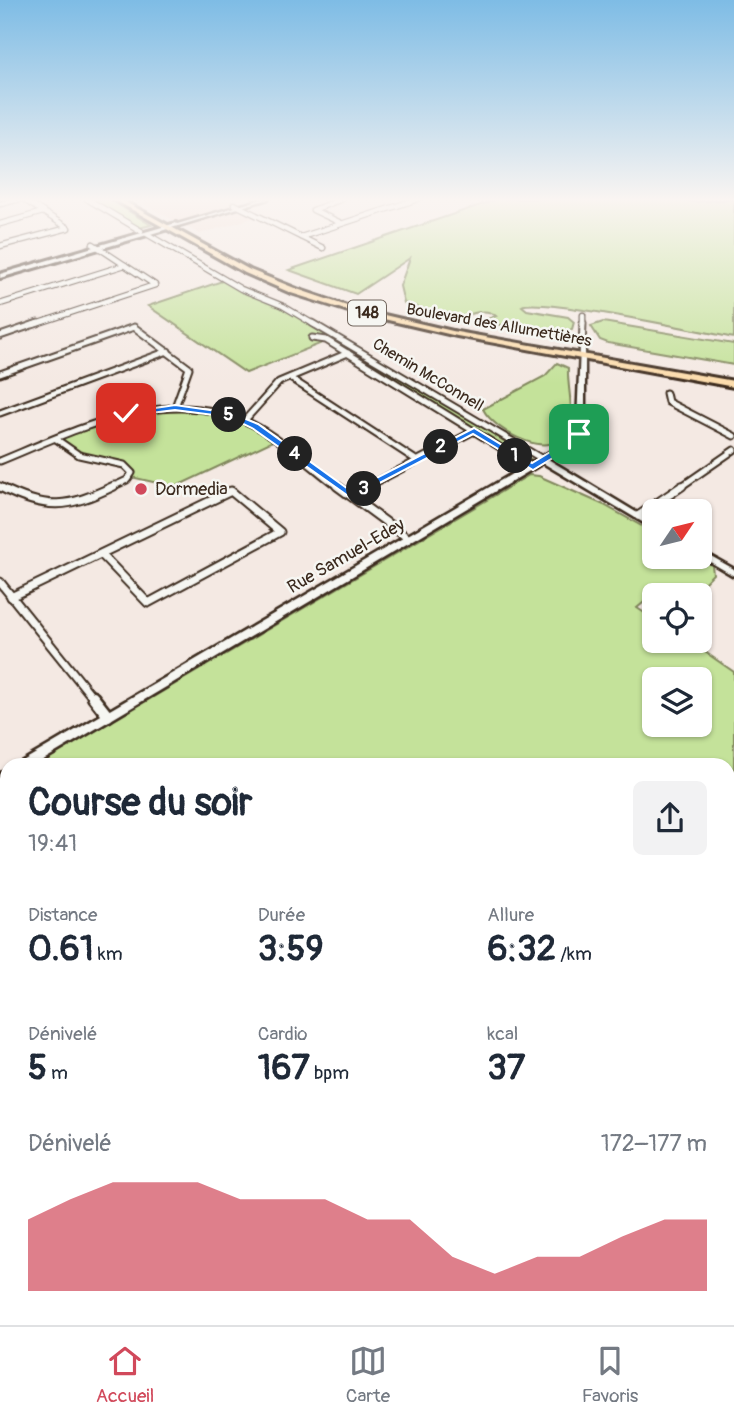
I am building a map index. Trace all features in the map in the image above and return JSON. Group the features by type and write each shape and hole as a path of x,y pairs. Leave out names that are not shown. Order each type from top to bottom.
{"highway":[{"name":"Boulevard des Allumettières","path":"239,261 329,296 412,318 734,384"},
{"name":"Boulevard des Allumettières","path":"582,352 734,377"}],"main road":[{"path":"0,274 45,261"}],"street":[{"path":"0,336 155,285 119,261"},
{"name":"Chemin McConnell","path":"194,261 242,289 283,306 642,518"},
{"path":"0,304 125,265"},
{"name":"Rue Samuel-Edey","path":"37,758 571,443 579,434 583,315"},
{"path":"0,374 134,327 189,368 175,407"},
{"path":"312,338 323,339 533,467"},
{"path":"245,420 273,386 357,349"},
{"path":"0,413 168,351"},
{"path":"290,378 416,460"},
{"path":"666,393 668,402 734,436"},
{"path":"0,461 126,413 175,407 207,410 245,420 410,539"},
{"path":"351,495 474,431"},
{"path":"0,487 45,506 57,508 70,506 127,480 132,473 124,465 79,455 56,439"},
{"path":"638,516 734,450"},
{"path":"11,597 231,491 280,532 148,603 101,554"},
{"path":"712,560 734,573"},
{"path":"0,582 108,716"}],"green space":[{"path":"316,261 406,261 356,294 289,270"},
{"path":"409,261 734,261 734,338 558,306 522,306 527,310 568,317 574,322 572,329 562,334 551,334 486,322 484,320 496,316 487,312 458,317 438,314 404,303 400,286"},
{"path":"225,280 272,300 436,396 532,460 526,461 327,341 246,373 148,306"},
{"path":"603,322 734,344 734,365 608,343 600,340 591,326"},
{"path":"557,363 568,368 571,406 568,428 561,439 551,444 525,441 489,418 483,409 545,376"},
{"path":"175,407 231,415 275,440 175,487 131,477 130,469 79,455 56,439 95,423"},
{"path":"529,475 539,476 604,505 642,526 642,569 712,569 712,565 713,574 704,583 642,583 642,604 637,608 642,611 642,653 706,653 734,672 734,758 50,758"}],"place":[{"name":"Dormedia","path":"141,489"}],"route":[{"path":"126,413 157,408 194,408 245,420 351,495 474,431 533,467 571,443 579,434"}]}
